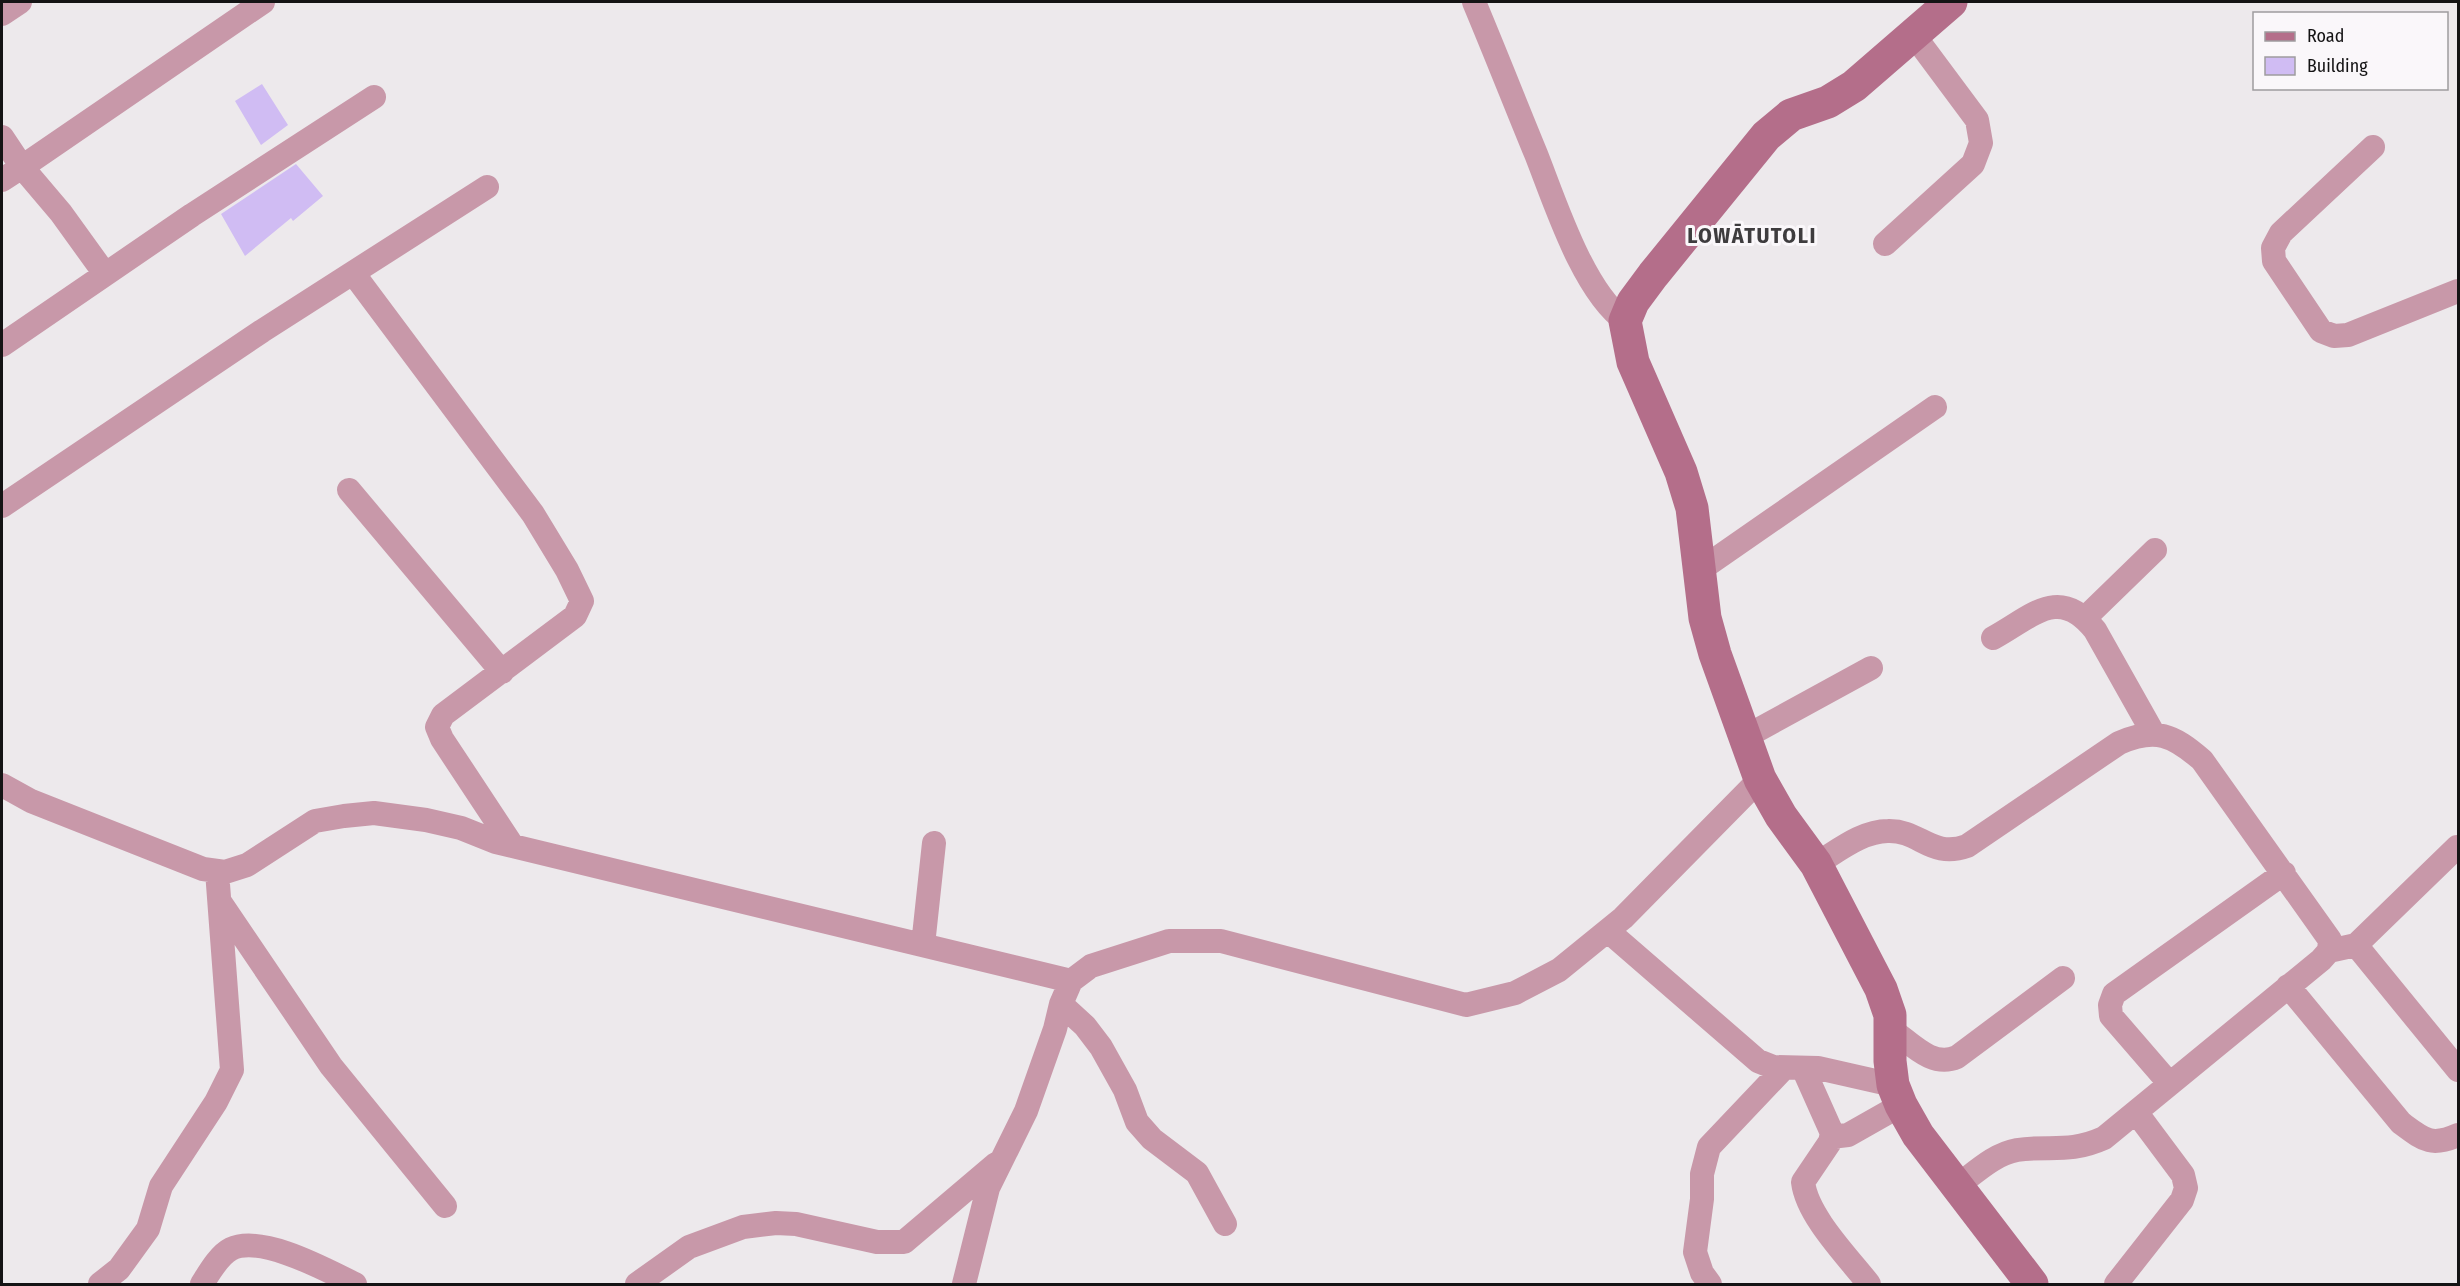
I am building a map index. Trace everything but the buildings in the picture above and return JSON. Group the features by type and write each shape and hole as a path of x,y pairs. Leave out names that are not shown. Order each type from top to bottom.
{"street":[{"path":"2,14 20,2"},
{"path":"2,180 262,2"},
{"path":"1474,2 1564,224 1599,295 1610,310 1625,321"},
{"path":"1951,2 1854,86 1828,102 1791,116 1766,136 1653,274 1633,302 1625,321 1633,363 1681,472 1692,508 1705,618 1714,654 1760,779 1781,816 1816,864 1881,989 1892,1030 1890,1061 1897,1095 1918,1135 2032,1284"},
{"path":"1885,244 1973,164 1981,143 1977,120 1913,34"},
{"path":"2,345 105,274 374,98"},
{"path":"2,137 22,167 61,213 105,274"},
{"path":"2373,147 2281,233 2273,248 2274,261 2321,331 2334,336 2348,335 2458,291"},
{"path":"2,506 487,187"},
{"path":"353,273 533,514 567,570 582,601 575,616 442,715 437,728 442,740 512,845"},
{"path":"1700,570 1935,407"},
{"path":"350,490 501,672"},
{"path":"2085,618 2155,550"},
{"path":"1993,638 2047,608 2061,605 2085,618 2095,630 2153,733"},
{"path":"1745,737 1871,668"},
{"path":"1816,864 1869,833 1890,830 1909,835 1940,849 1953,851 1967,846 2119,743 2139,734 2153,733 2181,742 2202,760 2323,928 2330,940 2329,951"},
{"path":"964,1284 988,1188 1026,1111 1055,1029 1061,1004 1071,981 1090,966 1109,958 1169,941 1221,941 1467,1005 1515,993 1559,970 1623,918 1760,779"},
{"path":"2,785 31,801 203,869 225,872 248,865 315,821 374,813 426,820 512,845 1071,981"},
{"path":"923,945 934,843"},
{"path":"1957,1186 2001,1155 2016,1150 2084,1147 2104,1138 2329,951 2356,945 2457,847"},
{"path":"100,1284 119,1269 148,1229 161,1186 216,1102 232,1070 217,871"},
{"path":"2169,1083 2111,1016 2110,1005 2114,994 2284,873"},
{"path":"220,902 331,1066 445,1206"},
{"path":"1608,931 1758,1061 1793,1068 1843,1073 1897,1095"},
{"path":"2356,945 2458,1070"},
{"path":"1892,1030 1932,1059 1946,1062 1957,1057 2063,978"},
{"path":"2288,986 2401,1123 2420,1137 2440,1143 2458,1135"},
{"path":"1061,1004 1085,1026 1101,1047 1125,1090 1137,1122 1152,1139 1197,1173 1225,1224"},
{"path":"1793,1068 1831,1137"},
{"path":"1710,1284 1702,1274 1695,1252 1704,1162 1709,1147 1793,1068"},
{"path":"1831,1137 1848,1135 1897,1095"},
{"path":"2116,1284 2182,1200 2186,1188 2183,1175 2136,1112"},
{"path":"1831,1137 1803,1182 1805,1196 1869,1284"},
{"path":"637,1284 689,1247 742,1227 776,1223 796,1224 877,1242 904,1242 1003,1158"},
{"path":"202,1284 223,1255 241,1246 267,1248 292,1254 355,1284"}],"district":[{"name":"LOWĀTUTOLI","path":"1752,235"}]}
